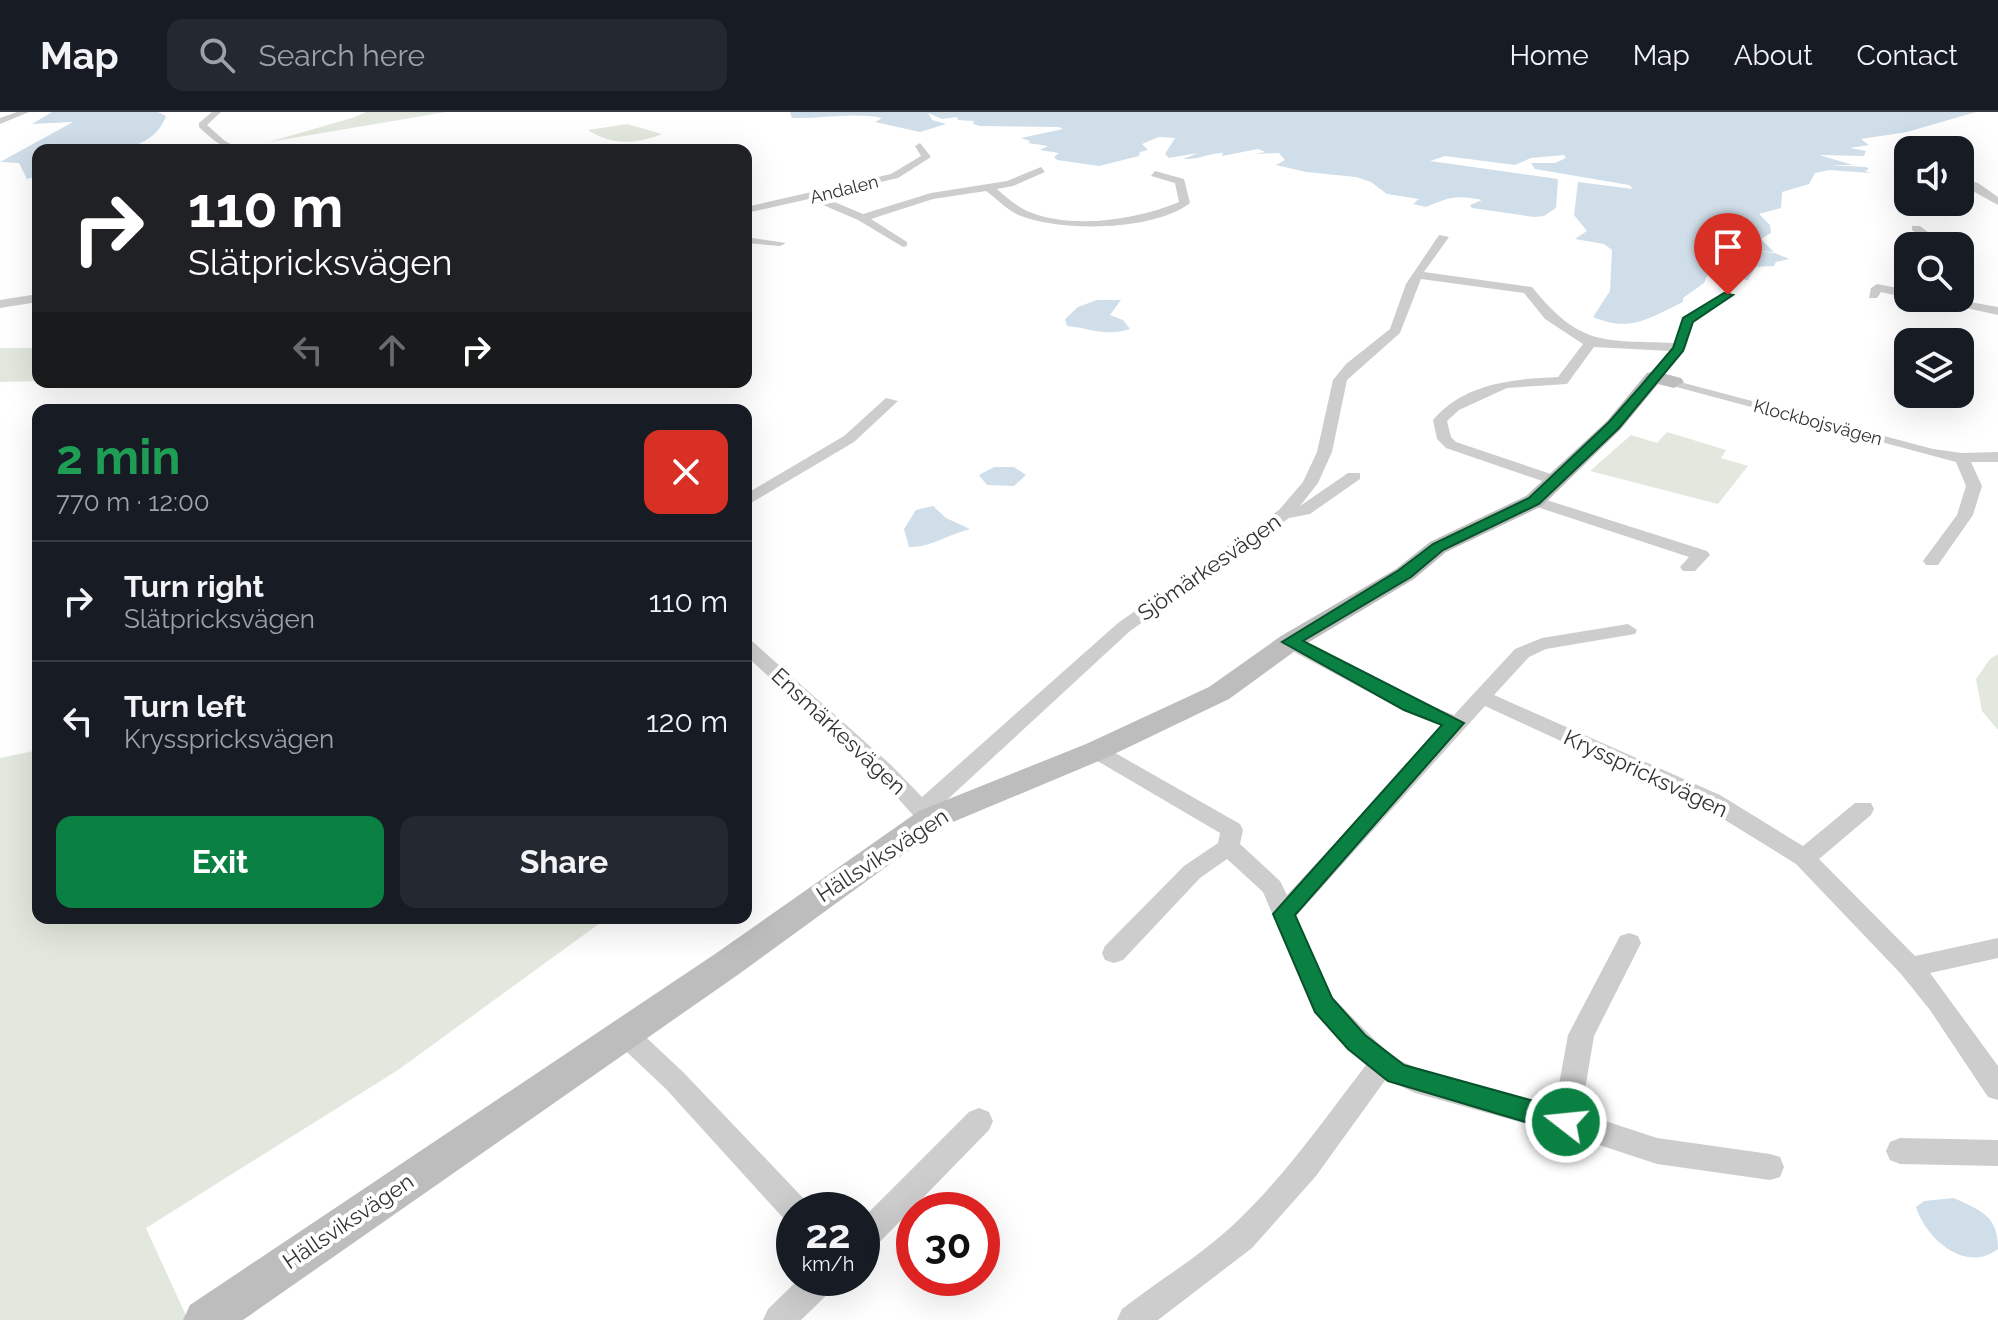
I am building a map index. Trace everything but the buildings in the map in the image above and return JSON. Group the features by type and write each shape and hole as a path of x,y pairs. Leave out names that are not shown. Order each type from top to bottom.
{"street":[{"path":"0,121 25,112"},
{"path":"217,112 202,125 224,144"},
{"name":"Andalen","path":"752,209 894,176 926,157 920,146"},
{"path":"862,218 931,196 989,188 1041,170"},
{"path":"989,188 1027,214 1094,224 1158,213 1185,203 1180,181 1155,174"},
{"path":"1974,185 1998,202"},
{"path":"813,197 862,218 903,244"},
{"path":"1916,228 1922,232"},
{"name":"Sjömärkesvägen","path":"926,814 1124,627 1285,513 1323,463 1345,371 1392,335 1401,321 1417,275 1443,237"},
{"path":"752,241 780,243"},
{"path":"1417,275 1528,290 1549,316 1590,343 1679,347"},
{"path":"1873,295 1877,288 1894,291"},
{"name":"Hällsviksvägen","path":"205,1320 623,1032 727,964 926,814 1096,751 1219,693 1290,642 1405,574 1438,547 1545,491 1664,380 1687,320 1728,295"},
{"path":"0,304 32,299"},
{"path":"1974,307 1998,311"},
{"path":"1590,343 1562,381 1504,384 1454,407 1440,420 1444,439 1545,491 1701,555 1689,567"},
{"name":"Klockbojsvägen","path":"1664,380 1932,453 1962,458 1998,457"},
{"path":"752,497 849,439 891,401"},
{"path":"1932,561 1965,515 1974,486 1962,458"},
{"path":"1285,513 1304,511 1354,476"},
{"path":"1284,914 1455,723 1531,647 1628,630"},
{"path":"1290,642 1411,706 1455,723"},
{"name":"Ensmärkesvägen","path":"752,654 926,814"},
{"name":"Krysspricksvägen","path":"1483,698 1712,801 1804,858 1910,967 1939,1002 1998,1088"},
{"path":"1096,751 1232,830 1228,847 1192,872 1114,953"},
{"path":"1804,858 1863,809"},
{"path":"1228,847 1272,887 1323,1005 1382,1064 1415,1081 1566,1122 1657,1151 1770,1167"},
{"path":"1566,1122 1581,1035 1629,943"},
{"path":"1910,967 1998,948"},
{"path":"623,1032 675,1081 778,1192"},
{"path":"1133,1320 1217,1259 1253,1225 1310,1163 1382,1064"},
{"path":"880,1222 979,1121"},
{"path":"1900,1151 1998,1153"},
{"path":"779,1320 804,1296"}],"shaded area":[{"path":"52,112 158,112 166,116 157,131 136,144 33,144 73,122 32,124"},
{"path":"366,112 446,112 269,142 355,117"},
{"path":"790,112 1976,112 1907,132 1861,139 1869,145 1850,148 1866,151 1864,156 1819,155 1853,165 1828,165 1866,167 1869,169 1865,171 1871,173 1829,170 1815,173 1809,184 1782,192 1781,208 1759,214 1770,225 1771,233 1761,239 1774,252 1742,250 1775,253 1789,259 1776,262 1774,266 1756,267 1748,280 1734,278 1738,274 1734,272 1740,269 1736,266 1739,262 1709,272 1704,283 1683,298 1683,302 1640,322 1618,324 1593,317 1610,291 1612,250 1604,244 1575,239 1587,231 1574,215 1578,182 1633,189 1629,185 1535,169 1531,163 1555,163 1566,158 1564,155 1531,158 1515,165 1445,156 1430,161 1558,179 1556,208 1544,216 1534,217 1472,208 1470,205 1482,200 1465,197 1451,198 1426,207 1413,204 1419,199 1387,194 1371,182 1356,177 1306,172 1276,165 1285,160 1279,153 1254,154 1265,152 1258,149 1222,156 1223,153 1183,159 1198,153 1169,158 1165,154 1175,138 1159,137 1142,144 1148,150 1140,152 1139,156 1099,166 1057,160 1054,157 1059,153 1040,150 1048,146 1028,143 1030,141 1021,138 1063,129 1059,127 980,126 973,124 974,121 958,120 957,117 942,119 928,113 932,120 946,124 920,132 875,122 882,118 792,118"},
{"path":"627,124 662,134 625,142 606,139 588,130"},
{"path":"32,144 32,178 27,179 19,163 0,162"},
{"path":"1097,300 1121,300 1110,315 1123,320 1130,329 1105,332 1067,326 1065,319 1078,307"},
{"path":"0,348 32,348 32,381 0,382"},
{"path":"1667,432 1726,450 1721,458 1748,466 1718,504 1590,471 1631,435 1657,443"},
{"path":"994,467 1014,467 1026,475 1014,486 987,485 979,475"},
{"path":"933,506 946,518 970,529 932,543 909,547 904,529 916,510"},
{"path":"1998,654 1998,730 1982,711 1976,679 1990,659"},
{"path":"32,751 32,924 599,924 398,1070 146,1228 188,1320 0,1320 0,758"},
{"path":"1954,1198 1980,1211 1991,1221 1998,1249 1986,1256 1961,1255 1938,1241 1929,1231 1916,1207 1924,1201"}],"route":[{"path":"1566,1122 1397,1074 1356,1042 1323,1005 1284,914 1455,723 1411,706 1290,642 1405,574 1438,547 1534,501 1614,425 1679,348 1685,338 1683,325 1687,320 1728,295"}]}
